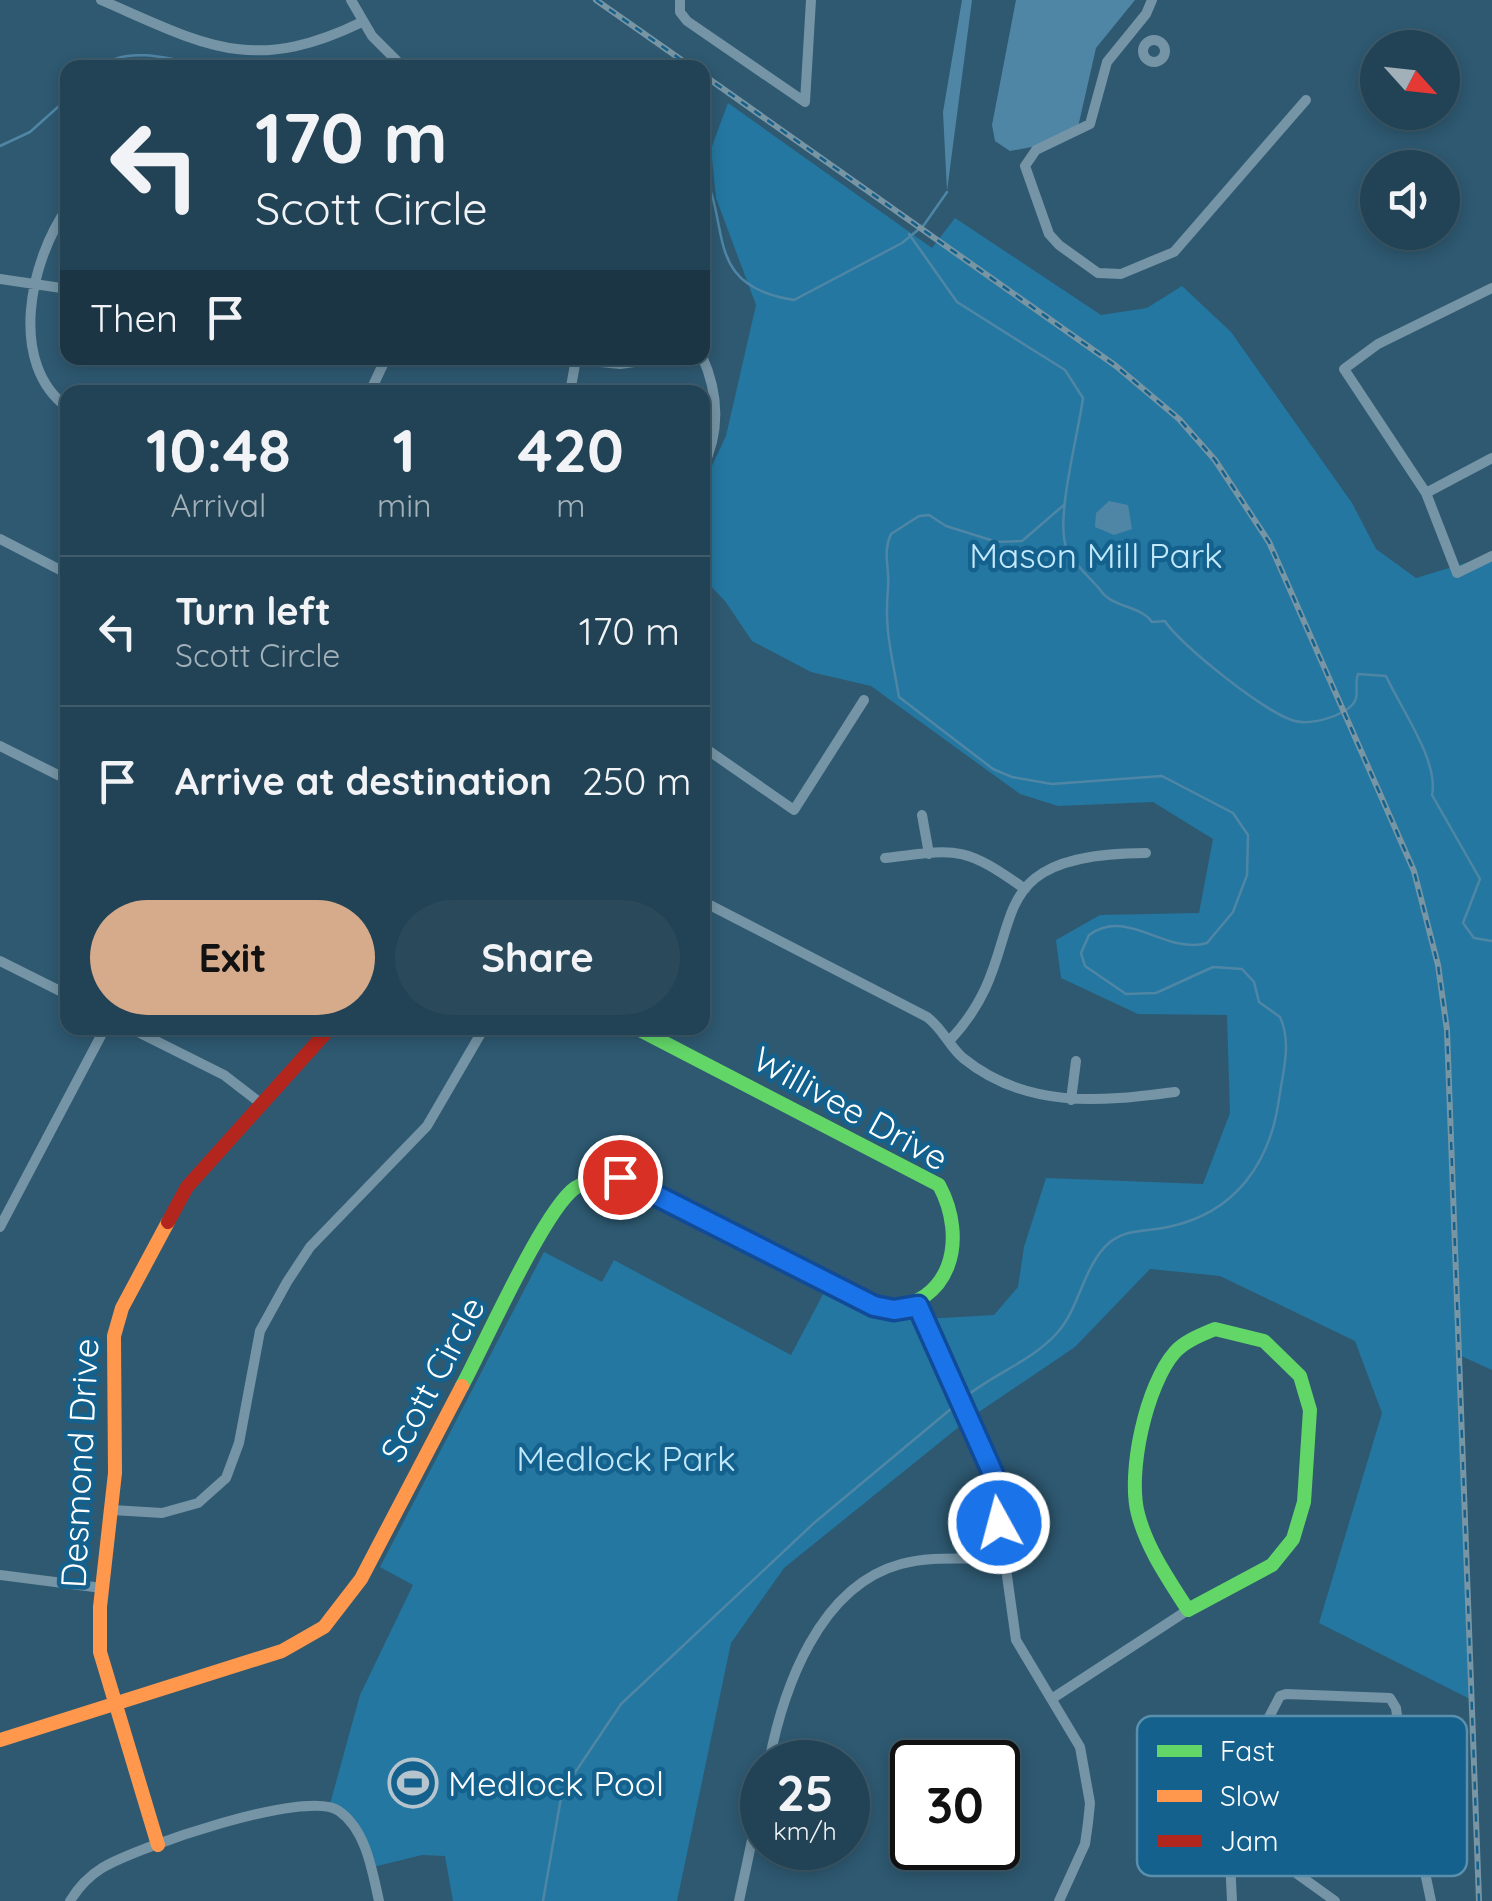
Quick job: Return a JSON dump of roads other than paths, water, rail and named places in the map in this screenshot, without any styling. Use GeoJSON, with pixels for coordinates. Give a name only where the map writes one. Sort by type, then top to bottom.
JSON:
{"type":"FeatureCollection","features":[{"type":"Feature","properties":{"kind":"street"},"geometry":{"type":"LineString","coordinates":[[101,0],[190,40],[236,51],[302,45],[362,22]]}},
{"type":"Feature","properties":{"kind":"street"},"geometry":{"type":"LineString","coordinates":[[351,0],[362,22],[397,60]]}},
{"type":"Feature","properties":{"kind":"street"},"geometry":{"type":"LineString","coordinates":[[680,0],[680,12],[687,21],[805,102],[812,0]]}},
{"type":"Feature","properties":{"kind":"street"},"geometry":{"type":"LineString","coordinates":[[1152,0],[1132,33],[1107,62],[1090,124],[1036,150],[1025,166],[1049,234],[1098,272],[1121,274],[1171,256],[1306,100]]}},
{"type":"Feature","properties":{"kind":"street"},"geometry":{"type":"LineString","coordinates":[[1132,33],[1147,43]]}},
{"type":"Feature","properties":{"kind":"street"},"geometry":{"type":"LineString","coordinates":[[60,220],[47,241],[31,329],[33,363],[42,382],[60,400]]}},
{"type":"Feature","properties":{"kind":"street"},"geometry":{"type":"LineString","coordinates":[[0,279],[60,288]]}},
{"type":"Feature","properties":{"kind":"street"},"geometry":{"type":"LineString","coordinates":[[1492,288],[1378,344],[1344,369],[1426,493],[1457,574],[1492,556]]}},
{"type":"Feature","properties":{"kind":"street"},"geometry":{"type":"LineString","coordinates":[[705,365],[714,389],[717,416],[710,451]]}},
{"type":"Feature","properties":{"kind":"street"},"geometry":{"type":"LineString","coordinates":[[1426,493],[1492,458]]}},
{"type":"Feature","properties":{"kind":"street"},"geometry":{"type":"LineString","coordinates":[[0,539],[60,570]]}},
{"type":"Feature","properties":{"kind":"street"},"geometry":{"type":"LineString","coordinates":[[710,752],[794,810],[864,700]]}},
{"type":"Feature","properties":{"kind":"street"},"geometry":{"type":"LineString","coordinates":[[0,746],[60,776]]}},
{"type":"Feature","properties":{"kind":"street"},"geometry":{"type":"LineString","coordinates":[[922,815],[929,854]]}},
{"type":"Feature","properties":{"kind":"street"},"geometry":{"type":"LineString","coordinates":[[884,858],[968,852],[1025,889]]}},
{"type":"Feature","properties":{"kind":"street"},"geometry":{"type":"LineString","coordinates":[[951,1039],[980,999],[1007,920],[1025,889],[1046,870],[1076,856],[1146,853]]}},
{"type":"Feature","properties":{"kind":"street"},"geometry":{"type":"LineString","coordinates":[[710,905],[916,1011],[951,1039],[962,1057],[996,1079],[1035,1094],[1071,1100],[1113,1100],[1174,1092]]}},
{"type":"Feature","properties":{"kind":"street"},"geometry":{"type":"LineString","coordinates":[[0,960],[60,992]]}},
{"type":"Feature","properties":{"kind":"street"},"geometry":{"type":"LineString","coordinates":[[0,1226],[101,1035]]}},
{"type":"Feature","properties":{"kind":"street"},"geometry":{"type":"LineString","coordinates":[[144,1035],[224,1075],[262,1104]]}},
{"type":"Feature","properties":{"kind":"street","name":"Desmond Drive"},"geometry":{"type":"LineString","coordinates":[[158,1844],[100,1652],[102,1588],[112,1510],[113,1350],[122,1308],[187,1187],[324,1035]]}},
{"type":"Feature","properties":{"kind":"street"},"geometry":{"type":"LineString","coordinates":[[112,1510],[162,1513],[198,1503],[226,1478],[239,1444],[260,1331],[286,1282],[310,1247],[427,1126],[480,1035]]}},
{"type":"Feature","properties":{"kind":"street","name":"Willivee Drive"},"geometry":{"type":"LineString","coordinates":[[650,1035],[939,1185],[950,1203],[952,1238],[939,1286],[918,1306]]}},
{"type":"Feature","properties":{"kind":"street"},"geometry":{"type":"LineString","coordinates":[[1071,1100],[1076,1061]]}},
{"type":"Feature","properties":{"kind":"street","name":"Scott Circle"},"geometry":{"type":"LineString","coordinates":[[0,1740],[282,1651],[312,1636],[334,1617],[361,1579],[554,1213],[582,1184],[604,1177],[628,1180],[874,1306],[894,1310],[918,1306]]}},
{"type":"Feature","properties":{"kind":"street"},"geometry":{"type":"LineString","coordinates":[[918,1306],[994,1476],[1016,1640],[1030,1670],[1053,1698],[1080,1747],[1090,1802],[1085,1844],[1059,1901]]}},
{"type":"Feature","properties":{"kind":"street"},"geometry":{"type":"LineString","coordinates":[[1053,1698],[1188,1610],[1250,1584],[1276,1562],[1295,1536],[1304,1507],[1310,1408],[1300,1377],[1279,1349],[1261,1336],[1238,1329],[1215,1329],[1174,1353],[1145,1422],[1134,1497],[1156,1556],[1188,1610]]}},
{"type":"Feature","properties":{"kind":"street"},"geometry":{"type":"LineString","coordinates":[[776,1740],[802,1657],[824,1621],[850,1593],[875,1574],[903,1563],[1002,1558]]}},
{"type":"Feature","properties":{"kind":"street"},"geometry":{"type":"LineString","coordinates":[[0,1576],[102,1588]]}},
{"type":"Feature","properties":{"kind":"street"},"geometry":{"type":"LineString","coordinates":[[1270,1716],[1280,1696],[1382,1696],[1390,1698],[1397,1716]]}},
{"type":"Feature","properties":{"kind":"street"},"geometry":{"type":"LineString","coordinates":[[70,1901],[102,1868],[158,1844],[280,1809],[321,1803],[338,1810],[356,1828],[379,1901]]}},
{"type":"Feature","properties":{"kind":"street"},"geometry":{"type":"LineString","coordinates":[[739,1901],[746,1870]]}},
{"type":"Feature","properties":{"kind":"street"},"geometry":{"type":"LineString","coordinates":[[1230,1876],[1232,1901]]}},
{"type":"Feature","properties":{"kind":"street"},"geometry":{"type":"LineString","coordinates":[[1300,1876],[1335,1901]]}},
{"type":"Feature","properties":{"kind":"street"},"geometry":{"type":"LineString","coordinates":[[1426,1876],[1431,1901]]}},
{"type":"Feature","properties":{"kind":"waterway"},"geometry":{"type":"LineString","coordinates":[[114,60],[138,55],[178,60]]}},
{"type":"Feature","properties":{"kind":"waterway"},"geometry":{"type":"LineString","coordinates":[[0,146],[30,132],[60,105]]}},
{"type":"Feature","properties":{"kind":"waterway"},"geometry":{"type":"LineString","coordinates":[[710,189],[732,267],[745,282],[765,293],[794,300],[902,243],[924,225],[947,192]]}},
{"type":"Feature","properties":{"kind":"waterway"},"geometry":{"type":"LineString","coordinates":[[909,234],[957,302],[1065,370],[1083,398],[1065,498],[1064,536],[1073,560],[1106,597],[1141,612],[1152,622],[1165,621],[1225,677],[1265,706],[1295,721],[1325,719],[1348,709],[1356,697],[1358,674],[1386,676],[1424,751],[1433,781],[1432,795],[1480,879],[1463,923],[1474,938],[1492,941]]}},
{"type":"Feature","properties":{"kind":"waterway"},"geometry":{"type":"LineString","coordinates":[[964,1398],[1036,1352],[1057,1333],[1094,1262],[1110,1242],[1131,1232],[1192,1220],[1212,1210],[1245,1182],[1258,1164],[1274,1123],[1286,1057],[1280,1017],[1259,1002],[1254,982],[1242,969],[1213,967],[1156,993],[1126,994],[1085,966],[1081,953],[1089,935],[1118,926],[1176,943],[1207,943],[1233,912],[1247,875],[1248,835],[1233,813],[1162,776],[1052,784],[1012,777],[993,769],[899,697],[887,617],[887,554],[891,534],[919,516],[929,515],[946,526],[997,542],[1022,541],[1065,504]]}},
{"type":"Feature","properties":{"kind":"waterway"},"geometry":{"type":"LineString","coordinates":[[543,1901],[562,1792],[621,1704],[814,1523],[958,1403]]}},
{"type":"Feature","properties":{"kind":"railway"},"geometry":{"type":"LineString","coordinates":[[596,0],[682,60]]}},
{"type":"Feature","properties":{"kind":"railway"},"geometry":{"type":"LineString","coordinates":[[710,80],[1116,366],[1179,419],[1215,460],[1269,542],[1414,871],[1438,965],[1447,1030],[1479,1901]]}},
{"type":"Feature","properties":{"kind":"place","name":"Medlock Pool"},"geometry":{"type":"Point","coordinates":[413,1783]}},
{"type":"Feature","properties":{"kind":"park label","name":"Mason Mill Park"},"geometry":{"type":"Point","coordinates":[1096,555]}},
{"type":"Feature","properties":{"kind":"park label","name":"Medlock Park"},"geometry":{"type":"Point","coordinates":[626,1458]}}]}
